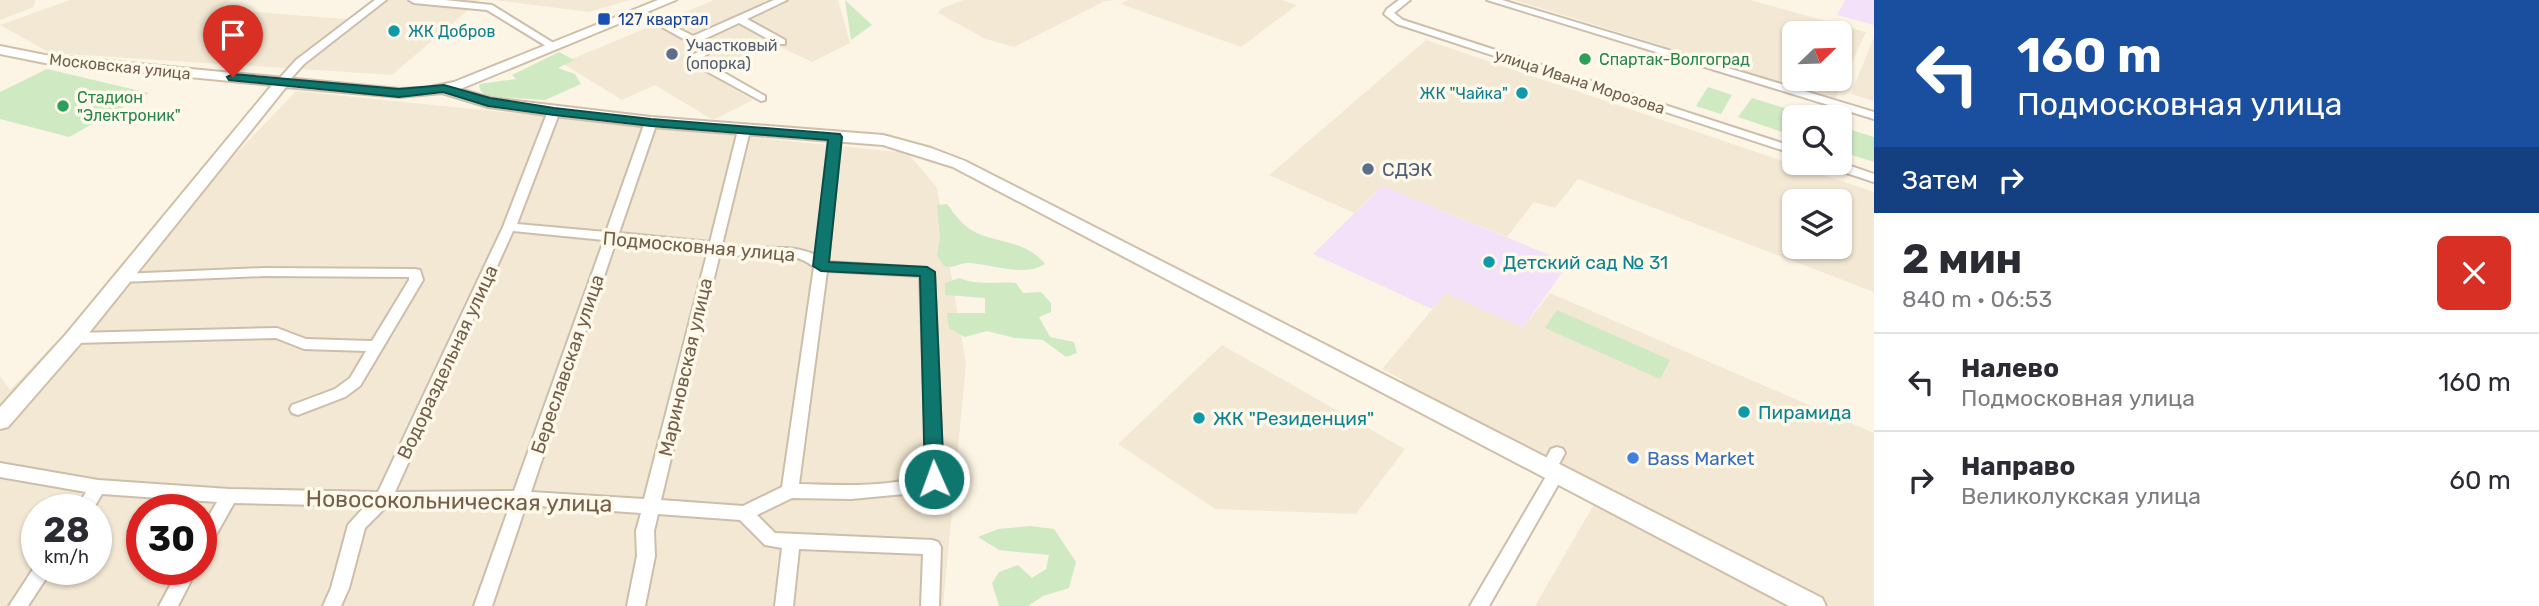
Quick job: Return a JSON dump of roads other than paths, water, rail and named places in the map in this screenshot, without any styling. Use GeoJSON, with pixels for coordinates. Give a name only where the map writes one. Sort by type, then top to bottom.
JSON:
{"type":"FeatureCollection","features":[{"type":"Feature","properties":{"kind":"main road"},"geometry":{"type":"LineString","coordinates":[[444,89],[669,0]]}},
{"type":"Feature","properties":{"kind":"main road","name":"Московская улица"},"geometry":{"type":"LineString","coordinates":[[0,50],[45,59],[399,93],[444,89],[488,102],[554,111],[835,137]]}},
{"type":"Feature","properties":{"kind":"main road"},"geometry":{"type":"LineString","coordinates":[[0,421],[74,338],[282,82]]}},
{"type":"Feature","properties":{"kind":"main road"},"geometry":{"type":"LineString","coordinates":[[835,137],[883,140],[925,151],[959,164],[1557,463],[1813,606]]}},
{"type":"Feature","properties":{"kind":"street"},"geometry":{"type":"LineString","coordinates":[[282,82],[300,62],[381,0]]}},
{"type":"Feature","properties":{"kind":"street"},"geometry":{"type":"LineString","coordinates":[[414,0],[489,7],[555,47]]}},
{"type":"Feature","properties":{"kind":"street"},"geometry":{"type":"LineString","coordinates":[[693,40],[782,0]]}},
{"type":"Feature","properties":{"kind":"street","name":"улица Ивана Морозова"},"geometry":{"type":"LineString","coordinates":[[1405,0],[1390,11],[1389,15],[1400,22],[1782,147]]}},
{"type":"Feature","properties":{"kind":"street"},"geometry":{"type":"LineString","coordinates":[[1492,0],[1874,116]]}},
{"type":"Feature","properties":{"kind":"street"},"geometry":{"type":"LineString","coordinates":[[640,12],[693,40],[707,51],[692,59],[761,98]]}},
{"type":"Feature","properties":{"kind":"street"},"geometry":{"type":"LineString","coordinates":[[739,19],[781,42]]}},
{"type":"Feature","properties":{"kind":"street","name":"Водораздельная улица"},"geometry":{"type":"LineString","coordinates":[[332,606],[340,588],[357,525],[383,499],[509,227],[554,111]]}},
{"type":"Feature","properties":{"kind":"street","name":"Береславская улица"},"geometry":{"type":"LineString","coordinates":[[483,606],[651,122]]}},
{"type":"Feature","properties":{"kind":"street","name":"Мариновская улица"},"geometry":{"type":"LineString","coordinates":[[636,606],[646,556],[645,531],[713,246],[744,130]]}},
{"type":"Feature","properties":{"kind":"street"},"geometry":{"type":"LineString","coordinates":[[835,137],[821,266],[790,491],[744,513],[771,540],[932,547],[930,606]]}},
{"type":"Feature","properties":{"kind":"street"},"geometry":{"type":"LineString","coordinates":[[1852,171],[1874,178]]}},
{"type":"Feature","properties":{"kind":"street","name":"Подмосковная улица"},"geometry":{"type":"LineString","coordinates":[[509,227],[713,246],[725,252],[770,250],[813,257],[821,266],[927,272],[934,479],[915,486],[851,492],[790,491]]}},
{"type":"Feature","properties":{"kind":"street"},"geometry":{"type":"LineString","coordinates":[[121,278],[264,272],[415,273],[416,280],[374,346],[355,382],[340,393],[298,409]]}},
{"type":"Feature","properties":{"kind":"street"},"geometry":{"type":"LineString","coordinates":[[74,338],[277,333],[304,344],[374,346]]}},
{"type":"Feature","properties":{"kind":"street"},"geometry":{"type":"LineString","coordinates":[[1479,606],[1557,463]]}},
{"type":"Feature","properties":{"kind":"street","name":"Новосокольническая улица"},"geometry":{"type":"LineString","coordinates":[[0,471],[99,487],[229,496],[521,498],[744,513]]}},
{"type":"Feature","properties":{"kind":"street"},"geometry":{"type":"LineString","coordinates":[[94,494],[99,487]]}},
{"type":"Feature","properties":{"kind":"street"},"geometry":{"type":"LineString","coordinates":[[217,517],[229,496]]}},
{"type":"Feature","properties":{"kind":"street"},"geometry":{"type":"LineString","coordinates":[[784,606],[791,542]]}},
{"type":"Feature","properties":{"kind":"street"},"geometry":{"type":"LineString","coordinates":[[18,606],[32,585]]}},
{"type":"Feature","properties":{"kind":"street"},"geometry":{"type":"LineString","coordinates":[[168,606],[179,585]]}},
{"type":"Feature","properties":{"kind":"place","name":"127 квартал"},"geometry":{"type":"Point","coordinates":[604,19]}},
{"type":"Feature","properties":{"kind":"place","name":"ЖК Добров"},"geometry":{"type":"Point","coordinates":[394,31]}},
{"type":"Feature","properties":{"kind":"place","name":"Участковый (опорка)"},"geometry":{"type":"Point","coordinates":[672,54]}},
{"type":"Feature","properties":{"kind":"place","name":"Спартак-Волгоград"},"geometry":{"type":"Point","coordinates":[1585,59]}},
{"type":"Feature","properties":{"kind":"place","name":"ЖК \"Чайка\""},"geometry":{"type":"Point","coordinates":[1522,93]}},
{"type":"Feature","properties":{"kind":"place","name":"Стадион \"Электроник\""},"geometry":{"type":"Point","coordinates":[63,106]}},
{"type":"Feature","properties":{"kind":"place","name":"СДЭК"},"geometry":{"type":"Point","coordinates":[1368,169]}},
{"type":"Feature","properties":{"kind":"place","name":"Детский сад № 31"},"geometry":{"type":"Point","coordinates":[1489,262]}},
{"type":"Feature","properties":{"kind":"place","name":"Пирамида"},"geometry":{"type":"Point","coordinates":[1744,412]}},
{"type":"Feature","properties":{"kind":"place","name":"ЖК \"Резиденция\""},"geometry":{"type":"Point","coordinates":[1199,418]}},
{"type":"Feature","properties":{"kind":"place","name":"Bass Market"},"geometry":{"type":"Point","coordinates":[1633,458]}}]}
